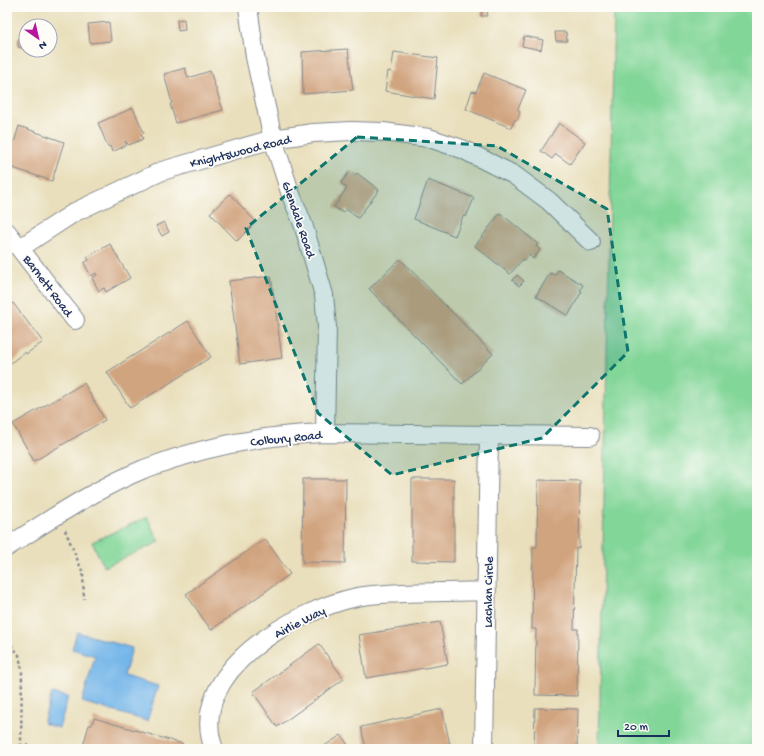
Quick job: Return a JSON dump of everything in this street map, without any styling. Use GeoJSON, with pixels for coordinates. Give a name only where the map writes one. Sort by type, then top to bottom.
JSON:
{"type":"FeatureCollection","features":[{"type":"Feature","properties":{"kind":"street","name":"Glendale Road"},"geometry":{"type":"LineString","coordinates":[[248,7],[255,57],[273,139],[291,195],[303,224],[324,295],[327,327],[325,433]]}},
{"type":"Feature","properties":{"kind":"street","name":"Knightswood Road"},"geometry":{"type":"LineString","coordinates":[[20,248],[75,212],[162,171],[273,139],[313,133],[351,131],[383,132],[429,138],[462,149],[510,172],[548,201],[591,242]]}},
{"type":"Feature","properties":{"kind":"street","name":"Barnett Road"},"geometry":{"type":"LineString","coordinates":[[7,232],[75,320]]}},
{"type":"Feature","properties":{"kind":"street","name":"Colbury Road"},"geometry":{"type":"LineString","coordinates":[[7,547],[57,515],[98,492],[144,470],[189,454],[233,443],[325,433],[590,436]]}},
{"type":"Feature","properties":{"kind":"street","name":"Lachlan Circle"},"geometry":{"type":"LineString","coordinates":[[484,749],[489,435]]}},
{"type":"Feature","properties":{"kind":"street","name":"Airlie Way"},"geometry":{"type":"LineString","coordinates":[[214,749],[209,725],[212,707],[220,684],[250,650],[281,627],[312,611],[357,597],[379,594],[487,591]]}},
{"type":"Feature","properties":{"kind":"path"},"geometry":{"type":"LineString","coordinates":[[57,515],[69,538],[83,573],[84,599]]}},
{"type":"Feature","properties":{"kind":"path"},"geometry":{"type":"LineString","coordinates":[[7,640],[19,655],[22,670],[21,744],[58,749]]}},
{"type":"Feature","properties":{"kind":"highlighted area"},"geometry":{"type":"Polygon","coordinates":[[[357,137],[497,146],[607,209],[628,352],[542,438],[392,475],[318,413],[246,228],[357,137]]]}},
{"type":"Feature","properties":{"kind":"green space"},"geometry":{"type":"Polygon","coordinates":[[[614,7],[757,7],[757,749],[599,749],[614,7]]]}},
{"type":"Feature","properties":{"kind":"green space"},"geometry":{"type":"Polygon","coordinates":[[[147,517],[159,542],[104,567],[92,542],[147,517]]]}},
{"type":"Feature","properties":{"kind":"water"},"geometry":{"type":"Polygon","coordinates":[[[77,632],[132,648],[124,676],[158,686],[147,721],[82,702],[95,656],[72,649],[77,632]]]}},
{"type":"Feature","properties":{"kind":"water"},"geometry":{"type":"Polygon","coordinates":[[[52,693],[68,697],[59,728],[43,723],[52,693]]]}},
{"type":"Feature","properties":{"kind":"building"},"geometry":{"type":"Polygon","coordinates":[[[482,7],[488,7],[487,16],[481,16],[482,7]]]}},
{"type":"Feature","properties":{"kind":"building"},"geometry":{"type":"Polygon","coordinates":[[[184,19],[185,30],[178,31],[177,20],[184,19]]]}},
{"type":"Feature","properties":{"kind":"building"},"geometry":{"type":"Polygon","coordinates":[[[109,22],[111,41],[90,43],[88,24],[109,22]]]}},
{"type":"Feature","properties":{"kind":"building"},"geometry":{"type":"Polygon","coordinates":[[[555,32],[566,32],[567,41],[556,41],[555,32]]]}},
{"type":"Feature","properties":{"kind":"building"},"geometry":{"type":"Polygon","coordinates":[[[524,36],[543,40],[541,50],[522,46],[524,36]]]}},
{"type":"Feature","properties":{"kind":"building"},"geometry":{"type":"Polygon","coordinates":[[[348,49],[353,90],[303,94],[302,52],[348,49]]]}},
{"type":"Feature","properties":{"kind":"building"},"geometry":{"type":"Polygon","coordinates":[[[394,52],[438,58],[434,99],[385,91],[388,71],[391,72],[394,52]]]}},
{"type":"Feature","properties":{"kind":"building"},"geometry":{"type":"Polygon","coordinates":[[[185,68],[188,78],[210,71],[223,110],[176,123],[170,104],[172,103],[164,74],[185,68]]]}},
{"type":"Feature","properties":{"kind":"building"},"geometry":{"type":"Polygon","coordinates":[[[484,73],[526,90],[518,109],[520,112],[517,120],[515,119],[511,128],[466,109],[472,91],[476,92],[484,73]]]}},
{"type":"Feature","properties":{"kind":"building"},"geometry":{"type":"Polygon","coordinates":[[[133,108],[144,133],[141,134],[143,139],[129,145],[125,141],[127,145],[112,152],[110,146],[108,147],[98,123],[133,108]]]}},
{"type":"Feature","properties":{"kind":"building"},"geometry":{"type":"Polygon","coordinates":[[[559,123],[585,142],[570,164],[556,154],[552,159],[541,151],[559,123]]]}},
{"type":"Feature","properties":{"kind":"building"},"geometry":{"type":"Polygon","coordinates":[[[19,126],[64,142],[52,181],[7,166],[19,126]]]}},
{"type":"Feature","properties":{"kind":"building"},"geometry":{"type":"Polygon","coordinates":[[[350,171],[355,175],[357,173],[379,190],[358,218],[346,209],[343,213],[334,207],[347,188],[341,183],[350,171]]]}},
{"type":"Feature","properties":{"kind":"building"},"geometry":{"type":"Polygon","coordinates":[[[428,180],[474,198],[466,217],[463,216],[455,236],[414,219],[428,180]]]}},
{"type":"Feature","properties":{"kind":"building"},"geometry":{"type":"Polygon","coordinates":[[[230,194],[256,222],[237,241],[210,213],[230,194]]]}},
{"type":"Feature","properties":{"kind":"building"},"geometry":{"type":"Polygon","coordinates":[[[500,213],[538,244],[536,246],[540,250],[533,259],[529,255],[525,260],[523,259],[510,274],[475,246],[500,213]]]}},
{"type":"Feature","properties":{"kind":"building"},"geometry":{"type":"Polygon","coordinates":[[[164,222],[169,232],[162,236],[156,226],[164,222]]]}},
{"type":"Feature","properties":{"kind":"building"},"geometry":{"type":"Polygon","coordinates":[[[110,244],[130,278],[106,292],[104,288],[99,291],[92,278],[97,275],[96,273],[91,276],[84,263],[89,260],[87,257],[110,244]]]}},
{"type":"Feature","properties":{"kind":"building"},"geometry":{"type":"Polygon","coordinates":[[[400,259],[493,354],[462,384],[369,289],[400,259]]]}},
{"type":"Feature","properties":{"kind":"building"},"geometry":{"type":"Polygon","coordinates":[[[558,270],[583,285],[580,290],[582,291],[568,316],[536,296],[550,273],[555,275],[558,270]]]}},
{"type":"Feature","properties":{"kind":"building"},"geometry":{"type":"Polygon","coordinates":[[[517,275],[524,281],[519,286],[512,280],[517,275]]]}},
{"type":"Feature","properties":{"kind":"building"},"geometry":{"type":"Polygon","coordinates":[[[271,276],[282,358],[240,364],[229,281],[271,276]]]}},
{"type":"Feature","properties":{"kind":"building"},"geometry":{"type":"Polygon","coordinates":[[[13,303],[43,342],[26,354],[25,352],[8,365],[7,307],[13,303]]]}},
{"type":"Feature","properties":{"kind":"building"},"geometry":{"type":"Polygon","coordinates":[[[188,321],[211,357],[130,408],[107,372],[188,321]]]}},
{"type":"Feature","properties":{"kind":"building"},"geometry":{"type":"Polygon","coordinates":[[[84,383],[105,420],[34,461],[13,424],[84,383]]]}},
{"type":"Feature","properties":{"kind":"building"},"geometry":{"type":"Polygon","coordinates":[[[303,479],[346,479],[345,563],[302,562],[303,479]]]}},
{"type":"Feature","properties":{"kind":"building"},"geometry":{"type":"Polygon","coordinates":[[[412,479],[454,479],[454,562],[412,561],[412,479]]]}},
{"type":"Feature","properties":{"kind":"building"},"geometry":{"type":"Polygon","coordinates":[[[538,480],[580,481],[579,548],[576,548],[574,629],[578,629],[577,696],[535,695],[536,629],[532,629],[533,547],[537,547],[538,480]]]}},
{"type":"Feature","properties":{"kind":"building"},"geometry":{"type":"Polygon","coordinates":[[[265,539],[290,574],[211,630],[186,594],[265,539]]]}},
{"type":"Feature","properties":{"kind":"building"},"geometry":{"type":"Polygon","coordinates":[[[440,622],[448,664],[366,678],[359,635],[440,622]]]}},
{"type":"Feature","properties":{"kind":"building"},"geometry":{"type":"Polygon","coordinates":[[[319,644],[344,679],[277,727],[253,692],[319,644]]]}},
{"type":"Feature","properties":{"kind":"building"},"geometry":{"type":"Polygon","coordinates":[[[535,708],[578,709],[577,749],[534,749],[535,708]]]}},
{"type":"Feature","properties":{"kind":"building"},"geometry":{"type":"Polygon","coordinates":[[[442,709],[451,749],[366,749],[361,727],[442,709]]]}},
{"type":"Feature","properties":{"kind":"building"},"geometry":{"type":"Polygon","coordinates":[[[94,718],[183,744],[182,749],[82,749],[89,725],[92,725],[94,718]]]}},
{"type":"Feature","properties":{"kind":"building"},"geometry":{"type":"Polygon","coordinates":[[[341,735],[351,749],[320,749],[341,735]]]}}]}
